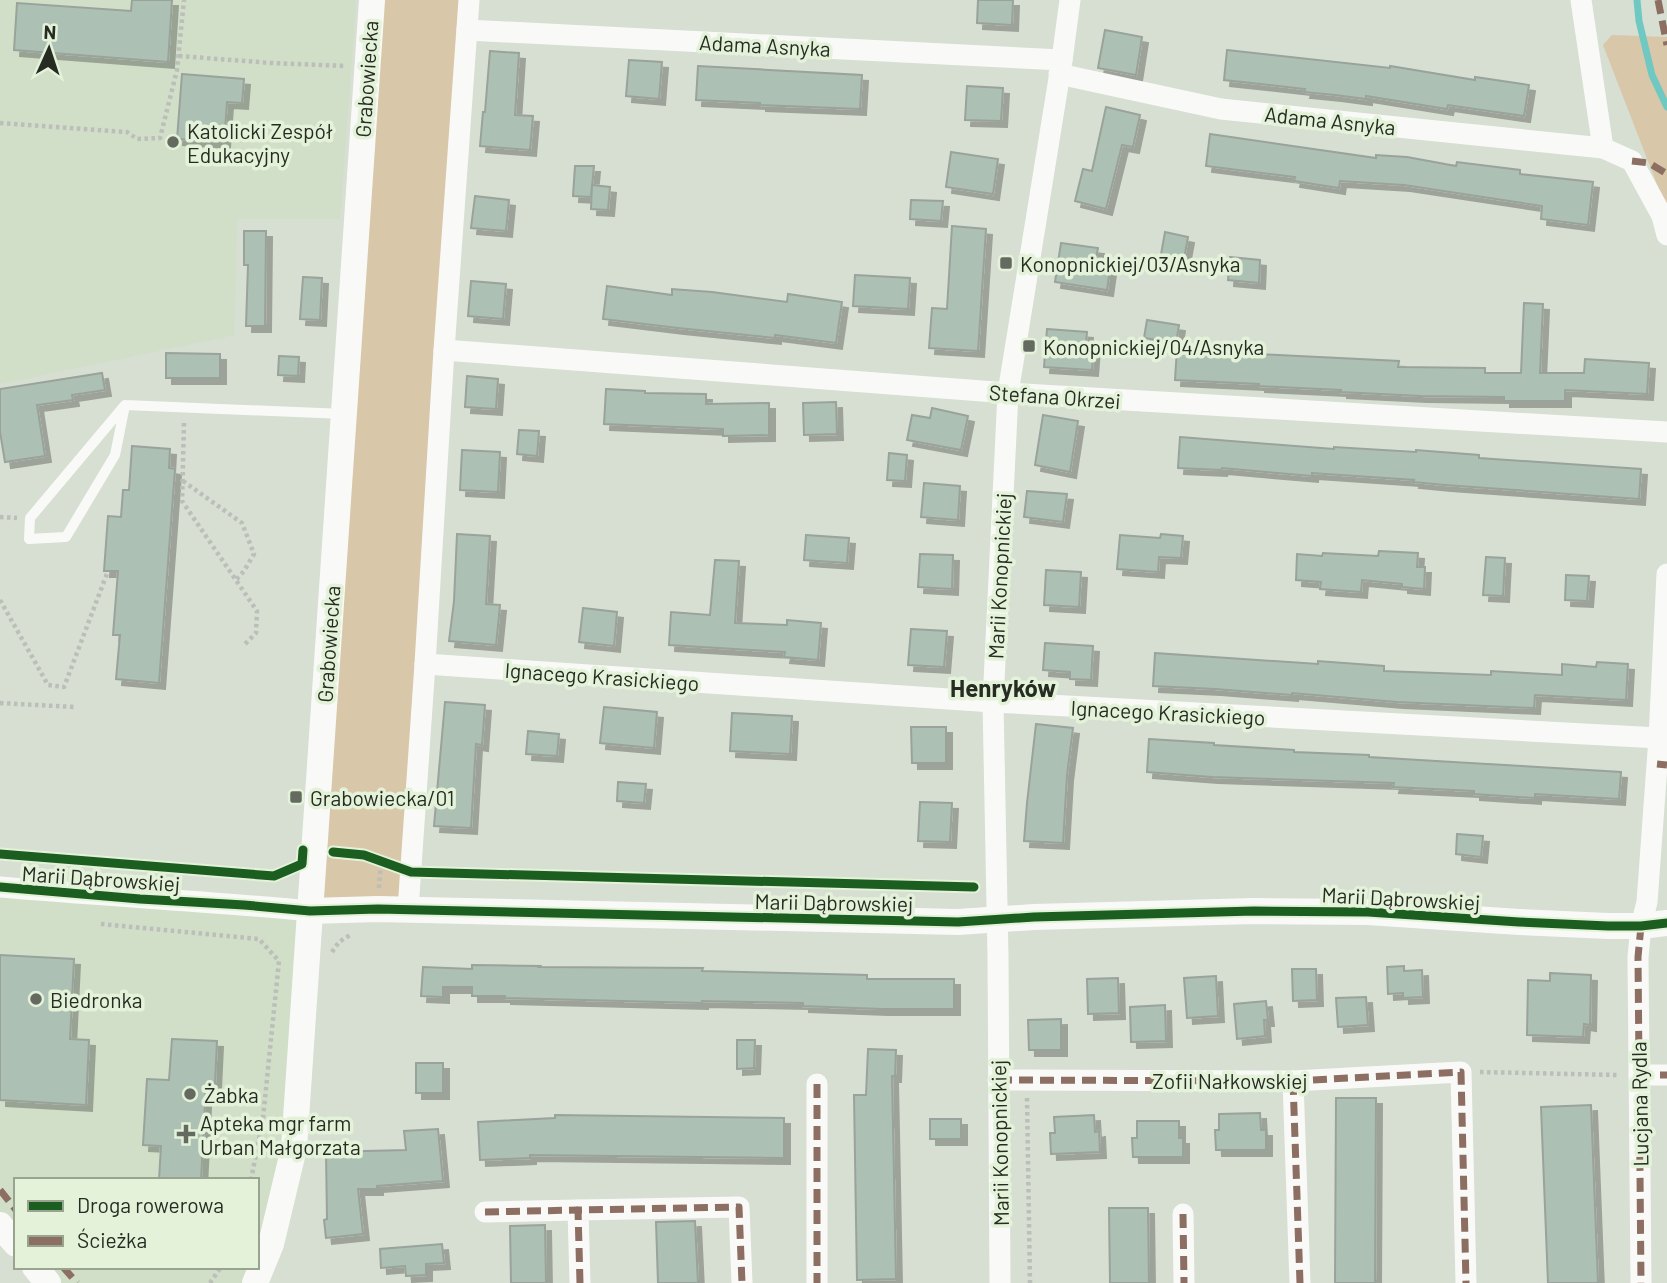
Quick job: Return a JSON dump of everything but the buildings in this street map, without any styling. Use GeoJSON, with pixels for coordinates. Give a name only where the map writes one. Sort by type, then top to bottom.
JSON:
{"type":"FeatureCollection","features":[{"type":"Feature","properties":{"kind":"street","name":"Grabowiecka"},"geometry":{"type":"LineString","coordinates":[[255,1283],[271,1244],[294,1148],[372,0]]}},
{"type":"Feature","properties":{"kind":"street"},"geometry":{"type":"LineString","coordinates":[[408,910],[469,0]]}},
{"type":"Feature","properties":{"kind":"street","name":"Marii Konopnickiej"},"geometry":{"type":"LineString","coordinates":[[1000,1283],[993,702],[1008,393],[1070,0]]}},
{"type":"Feature","properties":{"kind":"street"},"geometry":{"type":"LineString","coordinates":[[1581,0],[1603,148],[1632,161],[1662,216],[1667,234]]}},
{"type":"Feature","properties":{"kind":"street","name":"Adama Asnyka"},"geometry":{"type":"LineString","coordinates":[[467,30],[1061,67],[1221,110],[1603,148]]}},
{"type":"Feature","properties":{"kind":"street","name":"Stefana Okrzei"},"geometry":{"type":"LineString","coordinates":[[444,350],[1008,393],[1667,432]]}},
{"type":"Feature","properties":{"kind":"street","name":"Lucjana Rydla"},"geometry":{"type":"LineString","coordinates":[[1641,1283],[1638,957],[1647,902],[1667,574]]}},
{"type":"Feature","properties":{"kind":"street","name":"Ignacego Krasickiego"},"geometry":{"type":"LineString","coordinates":[[425,664],[993,702],[1659,738]]}},
{"type":"Feature","properties":{"kind":"street","name":"Marii Dąbrowskiej"},"geometry":{"type":"LineString","coordinates":[[0,887],[310,911],[378,909],[944,922],[1254,911],[1368,912],[1531,923],[1641,926],[1667,923]]}},
{"type":"Feature","properties":{"kind":"street"},"geometry":{"type":"LineString","coordinates":[[1461,1072],[1466,1283]]}},
{"type":"Feature","properties":{"kind":"street","name":"Zofii Nałkowskiej"},"geometry":{"type":"LineString","coordinates":[[998,1080],[1293,1081],[1461,1072]]}},
{"type":"Feature","properties":{"kind":"street"},"geometry":{"type":"LineString","coordinates":[[1639,1075],[1667,1075]]}},
{"type":"Feature","properties":{"kind":"street"},"geometry":{"type":"LineString","coordinates":[[1293,1081],[1300,1283]]}},
{"type":"Feature","properties":{"kind":"street"},"geometry":{"type":"LineString","coordinates":[[817,1084],[817,1283]]}},
{"type":"Feature","properties":{"kind":"street"},"geometry":{"type":"LineString","coordinates":[[485,1212],[739,1207],[742,1283]]}},
{"type":"Feature","properties":{"kind":"street"},"geometry":{"type":"LineString","coordinates":[[578,1210],[580,1283]]}},
{"type":"Feature","properties":{"kind":"street"},"geometry":{"type":"LineString","coordinates":[[1183,1214],[1184,1283]]}},
{"type":"Feature","properties":{"kind":"street"},"geometry":{"type":"LineString","coordinates":[[0,1226],[14,1242]]}},
{"type":"Feature","properties":{"kind":"street"},"geometry":{"type":"LineString","coordinates":[[37,1269],[48,1283]]}},
{"type":"Feature","properties":{"kind":"lane"},"geometry":{"type":"LineString","coordinates":[[125,405],[344,414]]}},
{"type":"Feature","properties":{"kind":"lane"},"geometry":{"type":"LineString","coordinates":[[125,405],[115,455],[66,537],[29,539],[30,518],[125,405]]}},
{"type":"Feature","properties":{"kind":"path"},"geometry":{"type":"LineString","coordinates":[[0,123],[127,132],[137,139],[160,138],[177,70],[184,0]]}},
{"type":"Feature","properties":{"kind":"path"},"geometry":{"type":"LineString","coordinates":[[179,56],[352,66]]}},
{"type":"Feature","properties":{"kind":"path"},"geometry":{"type":"LineString","coordinates":[[185,407],[182,501],[257,611],[256,633],[245,643]]}},
{"type":"Feature","properties":{"kind":"path"},"geometry":{"type":"LineString","coordinates":[[183,481],[242,523],[254,554],[236,580]]}},
{"type":"Feature","properties":{"kind":"path"},"geometry":{"type":"LineString","coordinates":[[0,600],[48,685],[64,687],[108,571]]}},
{"type":"Feature","properties":{"kind":"path"},"geometry":{"type":"LineString","coordinates":[[0,702],[74,707]]}},
{"type":"Feature","properties":{"kind":"path"},"geometry":{"type":"LineString","coordinates":[[379,899],[377,860],[411,872]]}},
{"type":"Feature","properties":{"kind":"path"},"geometry":{"type":"LineString","coordinates":[[101,924],[259,939],[279,961],[263,1118],[251,1178]]}},
{"type":"Feature","properties":{"kind":"path"},"geometry":{"type":"LineString","coordinates":[[329,959],[339,942],[349,935],[363,934]]}},
{"type":"Feature","properties":{"kind":"path"},"geometry":{"type":"LineString","coordinates":[[1461,1072],[1639,1075]]}},
{"type":"Feature","properties":{"kind":"shaded area","name":"Katolicki Zespół Edukacyjny"},"geometry":{"type":"Polygon","coordinates":[[[0,0],[356,0],[340,219],[237,219],[234,335],[0,384],[0,0]]]}},
{"type":"Feature","properties":{"kind":"shaded area"},"geometry":{"type":"Polygon","coordinates":[[[372,0],[469,0],[408,910],[310,911],[372,0]]]}},
{"type":"Feature","properties":{"kind":"shaded area"},"geometry":{"type":"Polygon","coordinates":[[[1612,35],[1667,37],[1667,210],[1603,45],[1612,35]]]}},
{"type":"Feature","properties":{"kind":"shaded area"},"geometry":{"type":"Polygon","coordinates":[[[0,887],[310,911],[294,1148],[255,1283],[48,1283],[37,1269],[259,1269],[259,1178],[14,1178],[14,1242],[0,1225],[0,887]]]}},
{"type":"Feature","properties":{"kind":"waterway"},"geometry":{"type":"LineString","coordinates":[[1637,0],[1639,21],[1652,75],[1667,107]]}},
{"type":"Feature","properties":{"kind":"marked path"},"geometry":{"type":"LineString","coordinates":[[1658,0],[1667,45]]}},
{"type":"Feature","properties":{"kind":"marked path"},"geometry":{"type":"LineString","coordinates":[[1632,161],[1649,163],[1667,174]]}},
{"type":"Feature","properties":{"kind":"marked path"},"geometry":{"type":"LineString","coordinates":[[1657,764],[1667,765]]}},
{"type":"Feature","properties":{"kind":"marked path"},"geometry":{"type":"LineString","coordinates":[[1641,926],[1638,957],[1641,1283]]}},
{"type":"Feature","properties":{"kind":"marked path"},"geometry":{"type":"LineString","coordinates":[[998,1080],[1293,1081],[1461,1072],[1466,1283]]}},
{"type":"Feature","properties":{"kind":"marked path"},"geometry":{"type":"LineString","coordinates":[[1639,1075],[1667,1075]]}},
{"type":"Feature","properties":{"kind":"marked path"},"geometry":{"type":"LineString","coordinates":[[1293,1081],[1300,1283]]}},
{"type":"Feature","properties":{"kind":"marked path"},"geometry":{"type":"LineString","coordinates":[[817,1084],[817,1283]]}},
{"type":"Feature","properties":{"kind":"marked path"},"geometry":{"type":"LineString","coordinates":[[0,1190],[14,1208]]}},
{"type":"Feature","properties":{"kind":"marked path"},"geometry":{"type":"LineString","coordinates":[[580,1283],[578,1210],[739,1207],[742,1283]]}},
{"type":"Feature","properties":{"kind":"marked path"},"geometry":{"type":"LineString","coordinates":[[485,1212],[578,1210]]}},
{"type":"Feature","properties":{"kind":"marked path"},"geometry":{"type":"LineString","coordinates":[[1183,1214],[1184,1283]]}},
{"type":"Feature","properties":{"kind":"marked path"},"geometry":{"type":"LineString","coordinates":[[65,1269],[77,1283]]}},
{"type":"Feature","properties":{"kind":"cycle path"},"geometry":{"type":"LineString","coordinates":[[0,854],[274,876],[302,864],[303,850]]}},
{"type":"Feature","properties":{"kind":"cycle path"},"geometry":{"type":"LineString","coordinates":[[333,852],[364,855],[411,872],[974,887]]}},
{"type":"Feature","properties":{"kind":"cycle path"},"geometry":{"type":"LineString","coordinates":[[0,887],[310,911],[378,909],[958,922],[1034,917],[1254,911],[1368,912],[1608,926],[1667,923]]}},
{"type":"Feature","properties":{"kind":"place","name":"Katolicki Zespół Edukacyjny"},"geometry":{"type":"Point","coordinates":[173,142]}},
{"type":"Feature","properties":{"kind":"place","name":"Konopnickiej/03/Asnyka"},"geometry":{"type":"Point","coordinates":[1006,263]}},
{"type":"Feature","properties":{"kind":"place","name":"Konopnickiej/04/Asnyka"},"geometry":{"type":"Point","coordinates":[1029,346]}},
{"type":"Feature","properties":{"kind":"place","name":"Grabowiecka/01"},"geometry":{"type":"Point","coordinates":[296,797]}},
{"type":"Feature","properties":{"kind":"place","name":"Biedronka"},"geometry":{"type":"Point","coordinates":[36,999]}},
{"type":"Feature","properties":{"kind":"place","name":"Żabka"},"geometry":{"type":"Point","coordinates":[190,1094]}},
{"type":"Feature","properties":{"kind":"place","name":"Apteka mgr farm Urban Małgorzata"},"geometry":{"type":"Point","coordinates":[186,1134]}},
{"type":"Feature","properties":{"kind":"district","name":"Henryków"},"geometry":{"type":"Point","coordinates":[1003,687]}}]}
